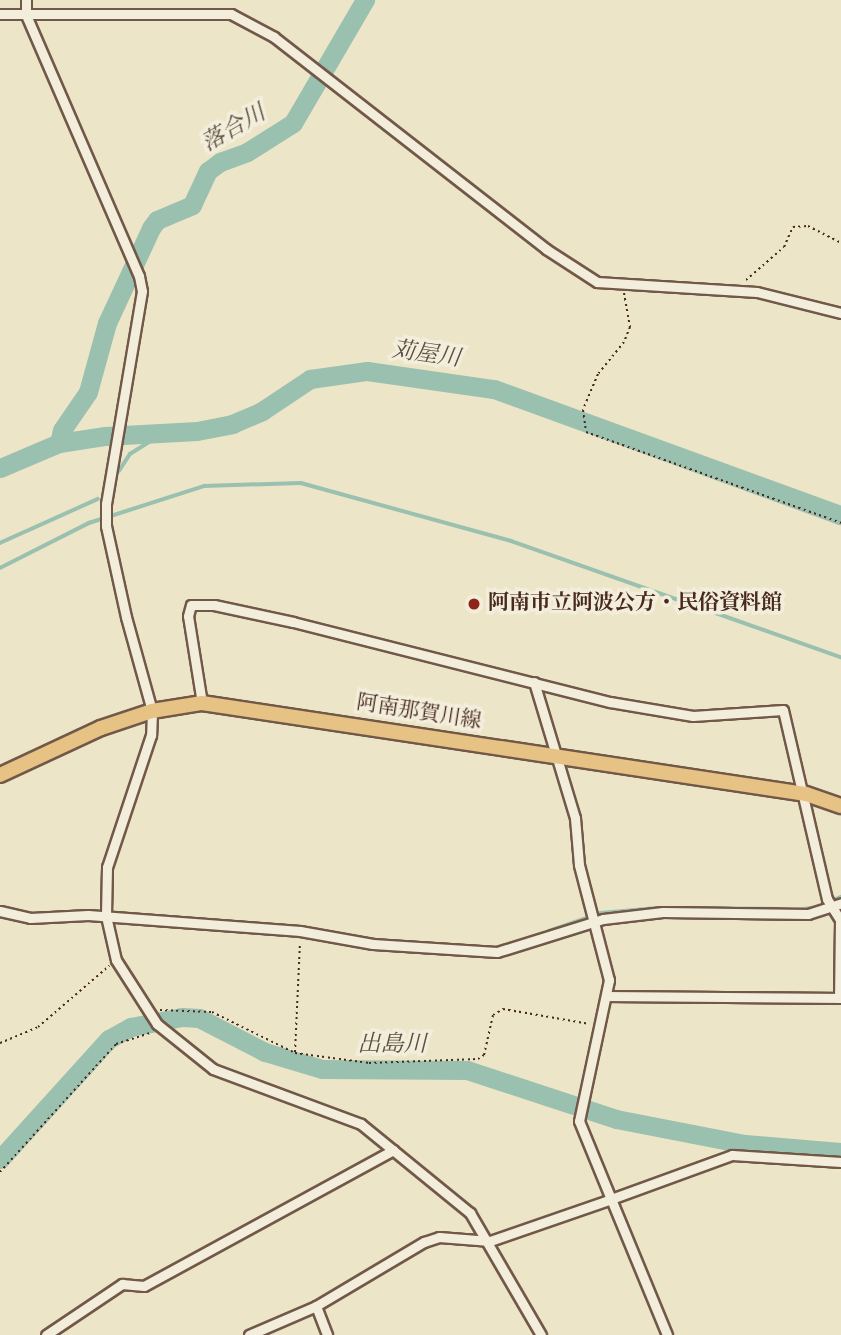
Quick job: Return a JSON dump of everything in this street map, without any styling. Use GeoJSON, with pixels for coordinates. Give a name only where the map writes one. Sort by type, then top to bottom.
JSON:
{"type":"FeatureCollection","features":[{"type":"Feature","properties":{"kind":"main road","name":"阿南那賀川線"},"geometry":{"type":"LineString","coordinates":[[0,775],[101,727],[152,711],[202,703],[806,794],[841,806]]}},
{"type":"Feature","properties":{"kind":"street"},"geometry":{"type":"LineString","coordinates":[[26,0],[26,15],[139,276],[142,291],[108,482],[106,526],[152,711],[150,735],[107,867],[106,913],[116,960],[157,1021],[213,1069],[361,1124],[470,1213],[490,1241],[541,1335]]}},
{"type":"Feature","properties":{"kind":"street"},"geometry":{"type":"LineString","coordinates":[[0,14],[209,12],[252,23],[578,273],[597,282],[622,285],[741,290],[841,313]]}},
{"type":"Feature","properties":{"kind":"street"},"geometry":{"type":"LineString","coordinates":[[202,703],[188,616],[191,605],[215,605],[293,622],[534,682],[693,716],[783,710],[806,794],[830,904],[840,920],[840,998],[609,996]]}},
{"type":"Feature","properties":{"kind":"street"},"geometry":{"type":"LineString","coordinates":[[534,682],[575,818],[579,864],[606,961],[609,996],[582,1109],[582,1129],[667,1335]]}},
{"type":"Feature","properties":{"kind":"street"},"geometry":{"type":"LineString","coordinates":[[0,911],[30,918],[106,913],[300,930],[373,944],[497,953],[593,917],[663,912],[808,914],[830,904],[841,903]]}},
{"type":"Feature","properties":{"kind":"street"},"geometry":{"type":"LineString","coordinates":[[46,1335],[122,1284],[144,1286],[393,1150]]}},
{"type":"Feature","properties":{"kind":"street"},"geometry":{"type":"LineString","coordinates":[[249,1335],[316,1306],[424,1242],[439,1237],[490,1241],[732,1155],[841,1161]]}},
{"type":"Feature","properties":{"kind":"street"},"geometry":{"type":"LineString","coordinates":[[316,1306],[327,1335]]}},
{"type":"Feature","properties":{"kind":"path"},"geometry":{"type":"LineString","coordinates":[[741,290],[746,279],[784,247],[793,228],[808,226],[841,243]]}},
{"type":"Feature","properties":{"kind":"path"},"geometry":{"type":"LineString","coordinates":[[622,285],[630,327],[624,342],[598,374],[583,411],[586,432],[841,523]]}},
{"type":"Feature","properties":{"kind":"path"},"geometry":{"type":"LineString","coordinates":[[295,1053],[300,930]]}},
{"type":"Feature","properties":{"kind":"path"},"geometry":{"type":"LineString","coordinates":[[0,1043],[38,1027],[116,960]]}},
{"type":"Feature","properties":{"kind":"path"},"geometry":{"type":"LineString","coordinates":[[0,1172],[116,1044],[157,1021],[192,1008],[212,1012],[295,1053],[369,1063],[478,1059],[484,1055],[493,1015],[503,1009],[603,1027]]}},
{"type":"Feature","properties":{"kind":"waterway","name":"落合川"},"geometry":{"type":"LineString","coordinates":[[59,443],[62,430],[88,392],[107,323],[151,228],[157,220],[192,205],[208,171],[220,162],[247,152],[293,123],[365,0]]}},
{"type":"Feature","properties":{"kind":"waterway","name":"苅屋川"},"geometry":{"type":"LineString","coordinates":[[0,468],[59,443],[105,436],[197,431],[232,424],[262,411],[310,379],[367,371],[494,389],[841,515]]}},
{"type":"Feature","properties":{"kind":"waterway"},"geometry":{"type":"LineString","coordinates":[[119,471],[130,454],[161,435]]}},
{"type":"Feature","properties":{"kind":"waterway"},"geometry":{"type":"LineString","coordinates":[[0,568],[89,523],[204,486],[301,483],[511,541],[841,657]]}},
{"type":"Feature","properties":{"kind":"waterway"},"geometry":{"type":"LineString","coordinates":[[0,543],[98,499]]}},
{"type":"Feature","properties":{"kind":"waterway"},"geometry":{"type":"LineString","coordinates":[[831,901],[841,897]]}},
{"type":"Feature","properties":{"kind":"waterway"},"geometry":{"type":"LineString","coordinates":[[549,931],[601,913],[657,908]]}},
{"type":"Feature","properties":{"kind":"waterway"},"geometry":{"type":"LineString","coordinates":[[668,908],[779,909]]}},
{"type":"Feature","properties":{"kind":"waterway"},"geometry":{"type":"LineString","coordinates":[[794,910],[814,908]]}},
{"type":"Feature","properties":{"kind":"waterway"},"geometry":{"type":"LineString","coordinates":[[106,912],[182,918]]}},
{"type":"Feature","properties":{"kind":"waterway"},"geometry":{"type":"LineString","coordinates":[[315,930],[377,940]]}},
{"type":"Feature","properties":{"kind":"waterway","name":"出島川"},"geometry":{"type":"LineString","coordinates":[[0,1159],[109,1039],[131,1027],[182,1017],[199,1018],[265,1052],[322,1069],[467,1070],[616,1119],[745,1144],[841,1152]]}},
{"type":"Feature","properties":{"kind":"place","name":"阿南市立阿波公方・民俗資料館"},"geometry":{"type":"Point","coordinates":[474,604]}}]}
